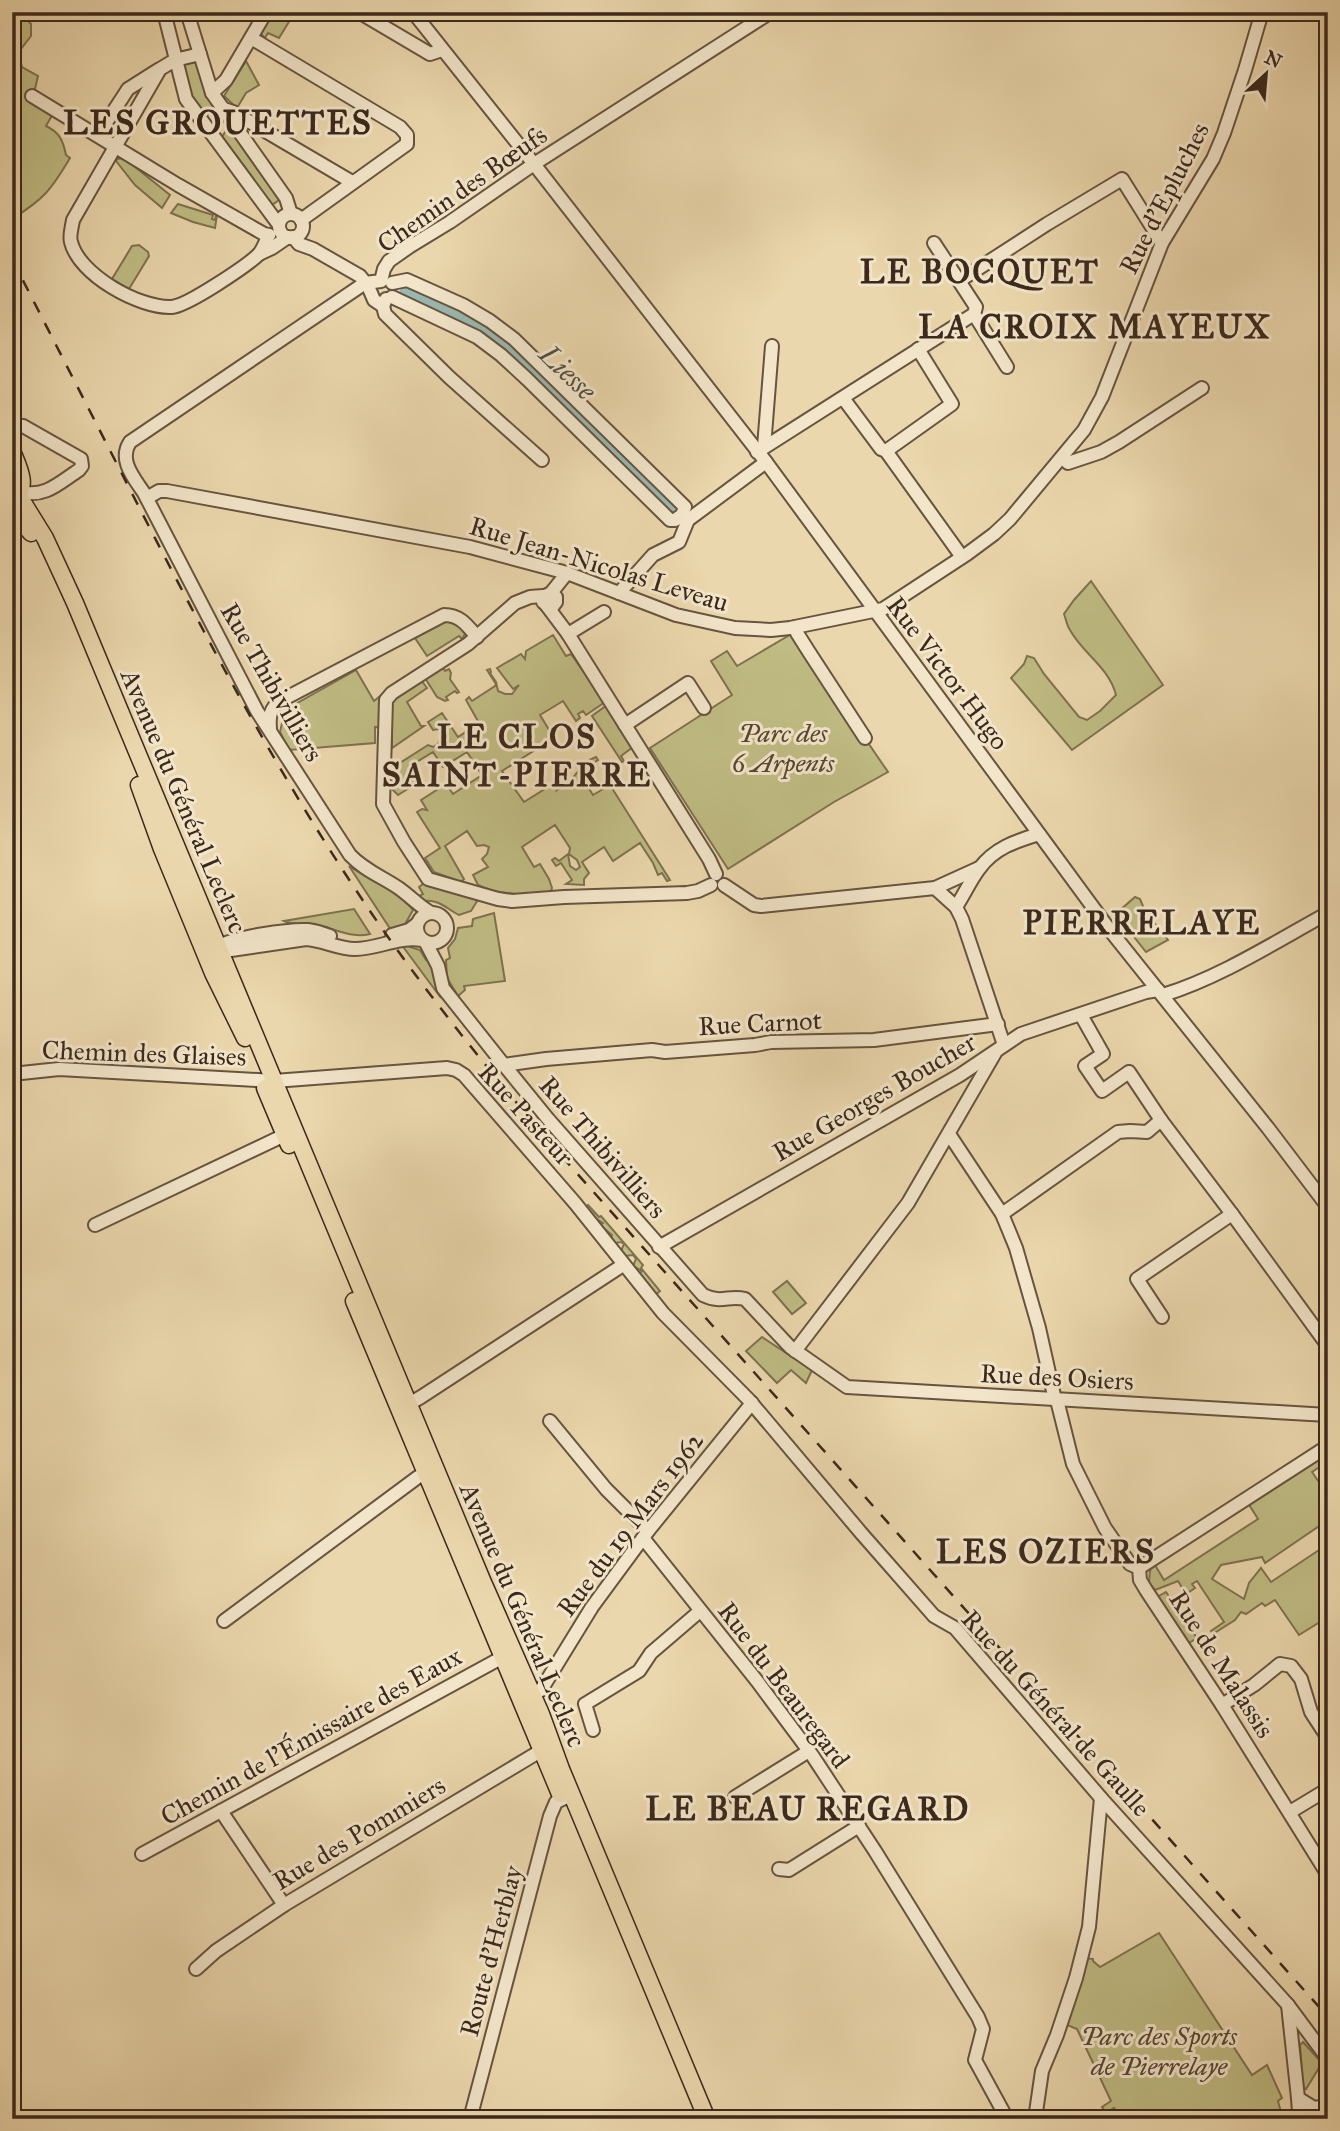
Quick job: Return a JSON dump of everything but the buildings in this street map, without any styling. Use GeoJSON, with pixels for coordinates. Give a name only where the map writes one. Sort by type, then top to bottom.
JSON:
{"type":"FeatureCollection","features":[{"type":"Feature","properties":{"kind":"main road","name":"Avenue du Général Leclerc"},"geometry":{"type":"LineString","coordinates":[[12,451],[21,473],[22,484],[16,500],[45,538],[63,576],[185,886],[211,967],[268,1080]]}},
{"type":"Feature","properties":{"kind":"main road","name":"Avenue du Général Leclerc"},"geometry":{"type":"LineString","coordinates":[[130,750],[159,840],[218,947],[268,1080],[431,1472],[567,1797],[707,2119]]}},
{"type":"Feature","properties":{"kind":"main road"},"geometry":{"type":"LineString","coordinates":[[211,967],[218,947]]}},
{"type":"Feature","properties":{"kind":"main road","name":"Avenue du Général Leclerc"},"geometry":{"type":"LineString","coordinates":[[431,1472],[502,1658],[529,1704]]}},
{"type":"Feature","properties":{"kind":"main road","name":"Avenue du Général Leclerc"},"geometry":{"type":"LineString","coordinates":[[567,1797],[696,2119]]}},
{"type":"Feature","properties":{"kind":"street"},"geometry":{"type":"LineString","coordinates":[[164,12],[186,99],[282,233],[360,276],[374,300],[387,292],[407,280],[463,305],[514,339],[685,507],[682,515],[670,520],[489,345],[387,292]]}},
{"type":"Feature","properties":{"kind":"street"},"geometry":{"type":"LineString","coordinates":[[187,12],[212,93],[286,198],[313,249]]}},
{"type":"Feature","properties":{"kind":"street"},"geometry":{"type":"LineString","coordinates":[[212,93],[226,79],[266,12]]}},
{"type":"Feature","properties":{"kind":"street"},"geometry":{"type":"LineString","coordinates":[[359,12],[430,54],[442,50]]}},
{"type":"Feature","properties":{"kind":"street","name":"Rue Victor Hugo"},"geometry":{"type":"LineString","coordinates":[[413,12],[762,453],[874,611],[1135,962],[1328,1207]]}},
{"type":"Feature","properties":{"kind":"street","name":"Chemin des Bœufs"},"geometry":{"type":"LineString","coordinates":[[124,457],[130,442],[344,296],[365,283],[387,292],[384,269],[389,261],[534,163],[771,12]]}},
{"type":"Feature","properties":{"kind":"street","name":"Rue d'Epluches"},"geometry":{"type":"LineString","coordinates":[[874,611],[883,608],[994,534],[1063,458],[1084,430],[1102,397],[1162,243],[1213,159],[1224,133],[1262,12]]}},
{"type":"Feature","properties":{"kind":"street"},"geometry":{"type":"LineString","coordinates":[[250,38],[400,127],[408,138],[407,144],[298,220]]}},
{"type":"Feature","properties":{"kind":"street"},"geometry":{"type":"LineString","coordinates":[[98,135],[128,89],[175,60],[200,54]]}},
{"type":"Feature","properties":{"kind":"street"},"geometry":{"type":"LineString","coordinates":[[160,69],[73,220],[71,241],[81,261],[117,291],[148,304],[172,307],[194,300],[259,254],[282,233]]}},
{"type":"Feature","properties":{"kind":"street"},"geometry":{"type":"LineString","coordinates":[[32,96],[264,234],[301,232],[298,220]]}},
{"type":"Feature","properties":{"kind":"street"},"geometry":{"type":"LineString","coordinates":[[224,109],[233,111],[352,183]]}},
{"type":"Feature","properties":{"kind":"street"},"geometry":{"type":"LineString","coordinates":[[959,281],[1047,224],[1122,180],[1162,243]]}},
{"type":"Feature","properties":{"kind":"street"},"geometry":{"type":"LineString","coordinates":[[259,254],[272,248],[282,233],[285,216],[298,220]]}},
{"type":"Feature","properties":{"kind":"street"},"geometry":{"type":"LineString","coordinates":[[619,593],[653,555],[679,542],[688,520],[762,453],[974,314],[976,307],[934,243]]}},
{"type":"Feature","properties":{"kind":"street"},"geometry":{"type":"LineString","coordinates":[[342,267],[347,281],[344,296]]}},
{"type":"Feature","properties":{"kind":"street"},"geometry":{"type":"LineString","coordinates":[[387,292],[385,313],[449,377],[542,460]]}},
{"type":"Feature","properties":{"kind":"street"},"geometry":{"type":"LineString","coordinates":[[974,314],[1007,367]]}},
{"type":"Feature","properties":{"kind":"street"},"geometry":{"type":"LineString","coordinates":[[762,453],[772,346]]}},
{"type":"Feature","properties":{"kind":"street"},"geometry":{"type":"LineString","coordinates":[[886,451],[952,404],[918,349]]}},
{"type":"Feature","properties":{"kind":"street"},"geometry":{"type":"LineString","coordinates":[[1063,458],[1068,463],[1101,452],[1202,387]]}},
{"type":"Feature","properties":{"kind":"street"},"geometry":{"type":"LineString","coordinates":[[843,398],[881,449],[886,451],[962,557]]}},
{"type":"Feature","properties":{"kind":"street"},"geometry":{"type":"LineString","coordinates":[[13,425],[23,426],[81,459],[82,466],[44,493],[16,500]]}},
{"type":"Feature","properties":{"kind":"street","name":"Rue Thibivilliers"},"geometry":{"type":"LineString","coordinates":[[124,457],[257,711],[270,723],[351,855],[360,866],[400,889],[431,913]]}},
{"type":"Feature","properties":{"kind":"street","name":"Rue Jean-Nicolas Leveau"},"geometry":{"type":"LineString","coordinates":[[147,498],[159,491],[167,491],[470,547],[619,593],[676,615],[735,628],[771,630],[796,627],[874,611]]}},
{"type":"Feature","properties":{"kind":"street"},"geometry":{"type":"LineString","coordinates":[[549,600],[555,586],[564,578]]}},
{"type":"Feature","properties":{"kind":"street"},"geometry":{"type":"LineString","coordinates":[[717,881],[698,891],[512,901],[428,879],[383,804],[386,700],[392,693],[477,637],[521,600],[533,596],[549,600],[709,859],[717,881],[754,905],[936,888],[979,869]]}},
{"type":"Feature","properties":{"kind":"street"},"geometry":{"type":"LineString","coordinates":[[566,631],[604,612]]}},
{"type":"Feature","properties":{"kind":"street"},"geometry":{"type":"LineString","coordinates":[[270,723],[274,706],[280,701],[444,615],[454,615],[463,620],[477,637]]}},
{"type":"Feature","properties":{"kind":"street"},"geometry":{"type":"LineString","coordinates":[[796,627],[865,738]]}},
{"type":"Feature","properties":{"kind":"street"},"geometry":{"type":"LineString","coordinates":[[625,725],[688,683],[704,708]]}},
{"type":"Feature","properties":{"kind":"street"},"geometry":{"type":"LineString","coordinates":[[956,907],[979,869],[997,851],[1011,842],[1039,834]]}},
{"type":"Feature","properties":{"kind":"street"},"geometry":{"type":"LineString","coordinates":[[795,1351],[908,1203],[1000,1048],[998,1024],[962,919],[956,907],[936,888]]}},
{"type":"Feature","properties":{"kind":"street"},"geometry":{"type":"LineString","coordinates":[[414,902],[416,931],[424,941]]}},
{"type":"Feature","properties":{"kind":"street"},"geometry":{"type":"LineString","coordinates":[[218,947],[228,942],[292,931],[313,931],[360,942],[404,932],[422,916],[431,913],[440,915],[446,922],[440,974]]}},
{"type":"Feature","properties":{"kind":"street","name":"Rue Georges Boucher"},"geometry":{"type":"LineString","coordinates":[[659,1247],[960,1075],[1020,1034],[1146,992],[1178,990],[1238,962],[1328,913]]}},
{"type":"Feature","properties":{"kind":"street"},"geometry":{"type":"LineString","coordinates":[[218,947],[231,950],[311,939],[358,949],[404,939],[436,943],[444,939]]}},
{"type":"Feature","properties":{"kind":"street","name":"Rue Thibivilliers"},"geometry":{"type":"LineString","coordinates":[[424,941],[432,952],[443,988],[503,1065],[702,1295],[716,1300],[736,1297],[745,1299],[795,1351]]}},
{"type":"Feature","properties":{"kind":"street"},"geometry":{"type":"LineString","coordinates":[[1118,1001],[1136,987],[1138,973],[1135,962]]}},
{"type":"Feature","properties":{"kind":"street"},"geometry":{"type":"LineString","coordinates":[[1081,1015],[1103,1054],[1085,1066],[1102,1091],[1129,1072],[1161,1120],[1328,1346]]}},
{"type":"Feature","properties":{"kind":"street","name":"Rue Carnot"},"geometry":{"type":"LineString","coordinates":[[503,1065],[652,1050],[678,1051],[771,1042],[874,1040],[998,1024]]}},
{"type":"Feature","properties":{"kind":"street","name":"Rue Pasteur"},"geometry":{"type":"LineString","coordinates":[[268,1080],[447,1068],[456,1070],[464,1075],[566,1194],[623,1265]]}},
{"type":"Feature","properties":{"kind":"street","name":"Chemin des Glaises"},"geometry":{"type":"LineString","coordinates":[[12,1074],[60,1069],[268,1080]]}},
{"type":"Feature","properties":{"kind":"street"},"geometry":{"type":"LineString","coordinates":[[1002,1214],[1118,1132],[1147,1132],[1161,1120]]}},
{"type":"Feature","properties":{"kind":"street","name":"Rue de Malassis"},"geometry":{"type":"LineString","coordinates":[[949,1133],[1002,1214],[1016,1248],[1073,1464],[1105,1528],[1130,1563],[1139,1568],[1141,1581],[1328,1875]]}},
{"type":"Feature","properties":{"kind":"street"},"geometry":{"type":"LineString","coordinates":[[94,1225],[292,1136]]}},
{"type":"Feature","properties":{"kind":"street"},"geometry":{"type":"LineString","coordinates":[[1162,1317],[1138,1279],[1233,1214]]}},
{"type":"Feature","properties":{"kind":"street"},"geometry":{"type":"LineString","coordinates":[[402,1402],[623,1265]]}},
{"type":"Feature","properties":{"kind":"street","name":"Rue du Général de Gaulle"},"geometry":{"type":"LineString","coordinates":[[623,1265],[663,1313],[752,1403],[934,1616],[955,1628],[1101,1798],[1288,2005],[1328,2059]]}},
{"type":"Feature","properties":{"kind":"street","name":"Rue des Osiers"},"geometry":{"type":"LineString","coordinates":[[795,1351],[847,1387],[1328,1415]]}},
{"type":"Feature","properties":{"kind":"street","name":"Rue du 19 Mars 1962"},"geometry":{"type":"LineString","coordinates":[[529,1704],[541,1690],[592,1607],[645,1534],[752,1403]]}},
{"type":"Feature","properties":{"kind":"street","name":"Rue du Beauregard"},"geometry":{"type":"LineString","coordinates":[[550,1421],[645,1534],[700,1611],[809,1751],[859,1826],[978,2017],[983,2029],[975,2060],[1005,2115],[1011,2119]]}},
{"type":"Feature","properties":{"kind":"street"},"geometry":{"type":"LineString","coordinates":[[1139,1568],[1328,1446]]}},
{"type":"Feature","properties":{"kind":"street"},"geometry":{"type":"LineString","coordinates":[[224,1621],[418,1477],[431,1472]]}},
{"type":"Feature","properties":{"kind":"street"},"geometry":{"type":"LineString","coordinates":[[593,1730],[585,1704],[639,1671],[651,1653],[700,1611]]}},
{"type":"Feature","properties":{"kind":"street","name":"Chemin de l'Émissaire des Eaux"},"geometry":{"type":"LineString","coordinates":[[142,1854],[502,1658]]}},
{"type":"Feature","properties":{"kind":"street"},"geometry":{"type":"LineString","coordinates":[[1222,1705],[1254,1685],[1280,1664],[1291,1666],[1301,1679],[1314,1718],[1328,1738]]}},
{"type":"Feature","properties":{"kind":"street","name":"Rue des Pommiers"},"geometry":{"type":"LineString","coordinates":[[195,1969],[216,1951],[284,1905],[546,1747]]}},
{"type":"Feature","properties":{"kind":"street"},"geometry":{"type":"LineString","coordinates":[[735,1797],[809,1751]]}},
{"type":"Feature","properties":{"kind":"street"},"geometry":{"type":"LineString","coordinates":[[1290,1812],[1328,1789]]}},
{"type":"Feature","properties":{"kind":"street","name":"Route d'Herblay"},"geometry":{"type":"LineString","coordinates":[[470,2119],[550,1816],[556,1802],[567,1797]]}},
{"type":"Feature","properties":{"kind":"street"},"geometry":{"type":"LineString","coordinates":[[1035,2119],[1042,2071],[1076,1978],[1089,1927],[1101,1798]]}},
{"type":"Feature","properties":{"kind":"street"},"geometry":{"type":"LineString","coordinates":[[221,1811],[284,1905]]}},
{"type":"Feature","properties":{"kind":"street"},"geometry":{"type":"LineString","coordinates":[[779,1870],[789,1870],[859,1826]]}},
{"type":"Feature","properties":{"kind":"street"},"geometry":{"type":"LineString","coordinates":[[1288,2005],[1299,2113],[1303,2119]]}},
{"type":"Feature","properties":{"kind":"street"},"geometry":{"type":"LineString","coordinates":[[1298,2098],[1312,2113],[1328,2106]]}},
{"type":"Feature","properties":{"kind":"green space"},"geometry":{"type":"Polygon","coordinates":[[[12,12],[20,12],[31,24],[31,36],[18,53],[22,67],[38,76],[35,89],[29,93],[55,110],[46,126],[60,137],[66,155],[70,158],[46,193],[12,219],[12,12]]]}},
{"type":"Feature","properties":{"kind":"green space"},"geometry":{"type":"Polygon","coordinates":[[[271,12],[295,12],[279,38],[268,33],[265,38],[261,34],[261,28],[271,12]]]}},
{"type":"Feature","properties":{"kind":"green space"},"geometry":{"type":"Polygon","coordinates":[[[196,61],[213,105],[205,120],[191,98],[181,64],[196,61]]]}},
{"type":"Feature","properties":{"kind":"green space"},"geometry":{"type":"Polygon","coordinates":[[[246,61],[259,85],[246,93],[237,108],[224,96],[246,61]]]}},
{"type":"Feature","properties":{"kind":"green space"},"geometry":{"type":"Polygon","coordinates":[[[229,126],[282,198],[269,207],[220,140],[229,126]]]}},
{"type":"Feature","properties":{"kind":"green space"},"geometry":{"type":"Polygon","coordinates":[[[124,158],[170,195],[162,208],[135,185],[116,161],[124,158]]]}},
{"type":"Feature","properties":{"kind":"green space"},"geometry":{"type":"Polygon","coordinates":[[[178,204],[213,215],[212,219],[215,220],[217,215],[215,228],[171,213],[178,204]]]}},
{"type":"Feature","properties":{"kind":"green space"},"geometry":{"type":"Polygon","coordinates":[[[139,245],[149,256],[129,289],[112,279],[132,246],[139,245]]]}},
{"type":"Feature","properties":{"kind":"green space"},"geometry":{"type":"Polygon","coordinates":[[[1091,581],[1163,685],[1072,750],[1011,678],[1024,664],[1027,656],[1034,658],[1079,717],[1087,720],[1116,695],[1108,676],[1075,639],[1064,614],[1091,581]]]}},
{"type":"Feature","properties":{"kind":"green space"},"geometry":{"type":"Polygon","coordinates":[[[449,620],[458,625],[465,634],[462,639],[459,636],[427,656],[415,638],[449,620]]]}},
{"type":"Feature","properties":{"kind":"green space","name":"Parc des 6 Arpents"},"geometry":{"type":"Polygon","coordinates":[[[793,633],[888,772],[834,802],[728,869],[650,748],[732,695],[711,661],[727,651],[737,666],[793,633]]]}},
{"type":"Feature","properties":{"kind":"green space"},"geometry":{"type":"Polygon","coordinates":[[[553,635],[566,656],[571,654],[605,702],[586,715],[583,711],[578,714],[580,718],[576,721],[563,701],[540,715],[554,738],[502,771],[524,802],[561,779],[557,790],[596,757],[598,760],[579,773],[593,795],[610,785],[670,880],[667,881],[662,873],[658,875],[640,843],[613,861],[604,847],[582,862],[589,873],[584,879],[584,885],[566,884],[572,880],[561,863],[556,866],[552,860],[555,858],[559,861],[568,854],[570,866],[576,870],[580,867],[577,860],[569,854],[570,848],[555,825],[522,847],[534,867],[540,864],[549,879],[552,888],[550,893],[525,895],[492,891],[478,885],[473,875],[488,867],[482,859],[489,847],[477,846],[467,831],[445,846],[464,879],[461,882],[434,872],[425,858],[440,848],[417,812],[427,810],[421,800],[446,784],[453,794],[482,775],[467,752],[443,767],[433,752],[410,766],[418,779],[414,785],[398,795],[392,789],[392,768],[428,745],[433,747],[438,744],[443,734],[439,729],[433,730],[428,722],[442,713],[458,737],[479,723],[466,700],[469,697],[472,701],[495,686],[487,670],[490,669],[490,673],[496,682],[498,691],[512,694],[519,685],[513,689],[497,668],[521,654],[525,659],[526,651],[553,635]]]}},
{"type":"Feature","properties":{"kind":"green space"},"geometry":{"type":"Polygon","coordinates":[[[443,667],[445,671],[449,669],[450,679],[459,692],[455,691],[446,697],[448,700],[445,701],[437,697],[425,678],[443,667]]]}},
{"type":"Feature","properties":{"kind":"green space"},"geometry":{"type":"Polygon","coordinates":[[[356,670],[374,701],[380,696],[384,700],[382,728],[375,727],[375,743],[289,750],[280,732],[285,710],[356,670]]]}},
{"type":"Feature","properties":{"kind":"green space"},"geometry":{"type":"Polygon","coordinates":[[[421,680],[427,688],[407,702],[421,726],[424,726],[392,748],[392,703],[396,696],[421,680]]]}},
{"type":"Feature","properties":{"kind":"green space"},"geometry":{"type":"Polygon","coordinates":[[[607,705],[633,747],[621,756],[624,761],[622,762],[592,716],[607,705]]]}},
{"type":"Feature","properties":{"kind":"green space"},"geometry":{"type":"Polygon","coordinates":[[[349,866],[392,890],[407,902],[413,910],[404,926],[391,930],[349,866]]]}},
{"type":"Feature","properties":{"kind":"green space"},"geometry":{"type":"Polygon","coordinates":[[[430,879],[479,898],[471,911],[459,915],[439,903],[424,901],[419,896],[423,894],[419,887],[430,879]]]}},
{"type":"Feature","properties":{"kind":"green space"},"geometry":{"type":"Polygon","coordinates":[[[1135,897],[1140,899],[1145,911],[1168,940],[1146,952],[1119,918],[1119,911],[1135,897]]]}},
{"type":"Feature","properties":{"kind":"green space"},"geometry":{"type":"Polygon","coordinates":[[[354,909],[370,934],[350,934],[316,925],[284,921],[354,909]]]}},
{"type":"Feature","properties":{"kind":"green space"},"geometry":{"type":"Polygon","coordinates":[[[494,913],[505,981],[464,986],[465,990],[458,996],[447,978],[446,960],[450,958],[448,948],[455,939],[458,928],[472,926],[473,919],[494,913]]]}},
{"type":"Feature","properties":{"kind":"green space"},"geometry":{"type":"Polygon","coordinates":[[[401,944],[420,950],[426,960],[430,961],[441,998],[401,944]]]}},
{"type":"Feature","properties":{"kind":"green space"},"geometry":{"type":"Polygon","coordinates":[[[588,1205],[601,1216],[643,1265],[641,1268],[660,1291],[655,1295],[639,1274],[642,1271],[633,1266],[636,1259],[633,1255],[625,1256],[621,1251],[624,1244],[616,1243],[611,1238],[612,1235],[600,1225],[603,1223],[585,1207],[588,1205]]]}},
{"type":"Feature","properties":{"kind":"green space"},"geometry":{"type":"Polygon","coordinates":[[[787,1281],[806,1303],[792,1314],[773,1292],[787,1281]]]}},
{"type":"Feature","properties":{"kind":"green space"},"geometry":{"type":"Polygon","coordinates":[[[762,1337],[812,1370],[806,1383],[791,1370],[777,1383],[746,1351],[762,1337]]]}},
{"type":"Feature","properties":{"kind":"green space"},"geometry":{"type":"Polygon","coordinates":[[[1326,1454],[1328,1475],[1321,1466],[1312,1472],[1328,1495],[1328,1520],[1265,1563],[1262,1557],[1221,1565],[1212,1579],[1244,1599],[1249,1583],[1261,1568],[1271,1582],[1328,1544],[1328,1617],[1299,1635],[1275,1600],[1265,1606],[1262,1603],[1246,1614],[1241,1612],[1235,1620],[1213,1634],[1211,1631],[1224,1622],[1197,1581],[1192,1584],[1195,1588],[1186,1594],[1178,1581],[1155,1590],[1149,1583],[1150,1570],[1155,1565],[1164,1580],[1258,1519],[1248,1503],[1326,1454]]]}},
{"type":"Feature","properties":{"kind":"green space"},"geometry":{"type":"Polygon","coordinates":[[[1166,1592],[1197,1638],[1189,1643],[1157,1597],[1166,1592]]]}},
{"type":"Feature","properties":{"kind":"green space","name":"Parc des Sports de Pierrelaye"},"geometry":{"type":"Polygon","coordinates":[[[1159,1933],[1252,2075],[1267,2065],[1282,2098],[1278,2101],[1282,2116],[1286,2119],[1120,2119],[1114,2108],[1106,2113],[1102,2107],[1111,2101],[1077,2029],[1067,2025],[1086,1958],[1093,1959],[1100,1967],[1159,1933]]]}},
{"type":"Feature","properties":{"kind":"green space"},"geometry":{"type":"Polygon","coordinates":[[[1303,2042],[1322,2063],[1306,2089],[1303,2087],[1300,2045],[1303,2042]]]}},
{"type":"Feature","properties":{"kind":"waterway","name":"Liesse"},"geometry":{"type":"LineString","coordinates":[[407,294],[462,320],[506,349],[674,511]]}},
{"type":"Feature","properties":{"kind":"railway"},"geometry":{"type":"LineString","coordinates":[[12,259],[250,716],[340,865],[441,1009],[566,1161],[1328,2017]]}},
{"type":"Feature","properties":{"kind":"district","name":"LES GROUETTES"},"geometry":{"type":"Point","coordinates":[218,122]}},
{"type":"Feature","properties":{"kind":"district","name":"LE BOCQUET"},"geometry":{"type":"Point","coordinates":[980,271]}},
{"type":"Feature","properties":{"kind":"district","name":"LA CROIX MAYEUX"},"geometry":{"type":"Point","coordinates":[1095,326]}},
{"type":"Feature","properties":{"kind":"district","name":"LE CLOS SAINT-PIERRE"},"geometry":{"type":"Point","coordinates":[517,755]}},
{"type":"Feature","properties":{"kind":"district","name":"PIERRELAYE"},"geometry":{"type":"Point","coordinates":[1142,922]}},
{"type":"Feature","properties":{"kind":"district","name":"LES OZIERS"},"geometry":{"type":"Point","coordinates":[1046,1551]}},
{"type":"Feature","properties":{"kind":"district","name":"LE BEAU REGARD"},"geometry":{"type":"Point","coordinates":[808,1808]}}]}
